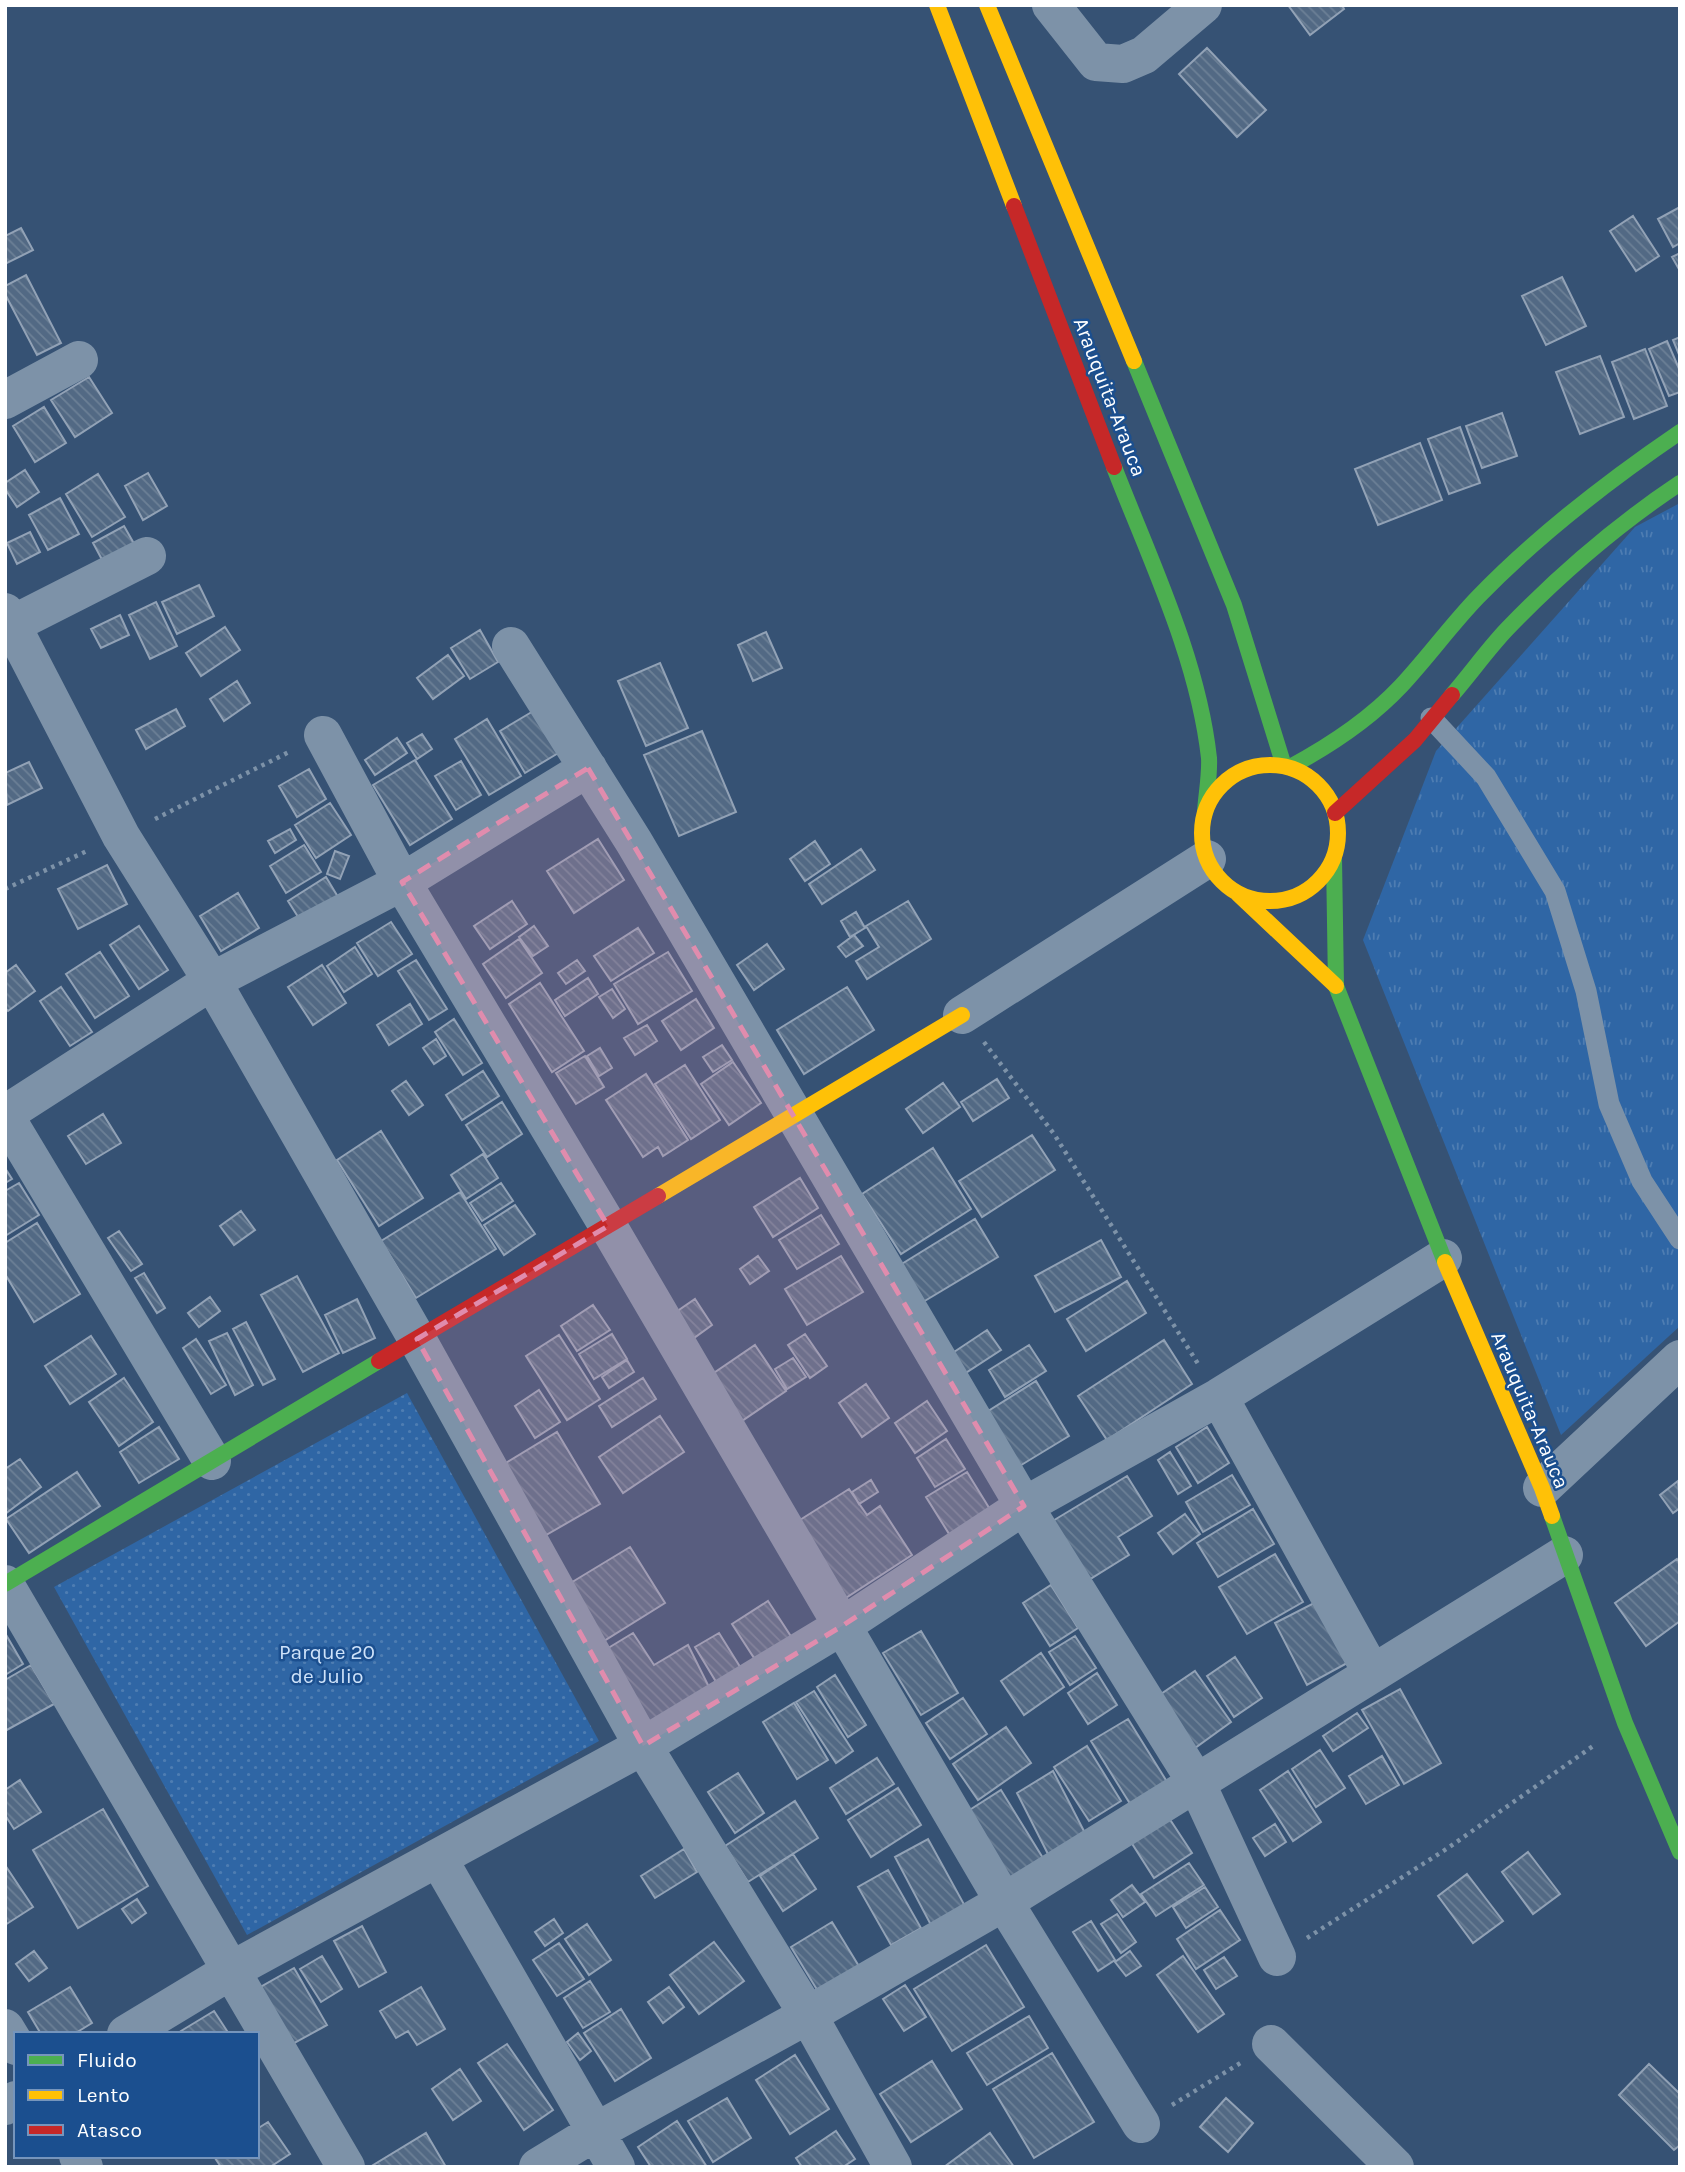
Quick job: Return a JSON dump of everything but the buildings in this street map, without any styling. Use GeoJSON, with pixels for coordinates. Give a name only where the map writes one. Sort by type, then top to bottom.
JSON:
{"type":"FeatureCollection","features":[{"type":"Feature","properties":{"kind":"main road","name":"Arauquita-Arauca"},"geometry":{"type":"LineString","coordinates":[[937,5],[1182,643],[1198,695],[1209,761],[1205,812]]}},
{"type":"Feature","properties":{"kind":"main road","name":"Arauquita-Arauca"},"geometry":{"type":"LineString","coordinates":[[988,5],[1234,605],[1287,766]]}},
{"type":"Feature","properties":{"kind":"main road"},"geometry":{"type":"LineString","coordinates":[[1287,766],[1335,743],[1390,697],[1477,598],[1536,540],[1611,478],[1680,432]]}},
{"type":"Feature","properties":{"kind":"main road"},"geometry":{"type":"LineString","coordinates":[[1335,813],[1415,740],[1506,631],[1566,572],[1639,511],[1680,483]]}},
{"type":"Feature","properties":{"kind":"main road"},"geometry":{"type":"LineString","coordinates":[[1264,765],[1287,766],[1310,778],[1326,793],[1335,813],[1339,836],[1334,858],[1336,986],[1238,893],[1225,884],[1207,859],[1202,836],[1205,812],[1213,794],[1227,779],[1245,769],[1264,765]]}},
{"type":"Feature","properties":{"kind":"main road"},"geometry":{"type":"LineString","coordinates":[[1238,893],[1256,900],[1275,902],[1294,898],[1325,875],[1334,858]]}},
{"type":"Feature","properties":{"kind":"main road","name":"Arauquita-Arauca"},"geometry":{"type":"LineString","coordinates":[[1336,986],[1443,1258],[1542,1488],[1625,1723],[1680,1852]]}},
{"type":"Feature","properties":{"kind":"main road"},"geometry":{"type":"LineString","coordinates":[[5,1584],[962,1015]]}},
{"type":"Feature","properties":{"kind":"street"},"geometry":{"type":"LineString","coordinates":[[1051,5],[1096,62],[1123,64],[1144,55],[1203,5]]}},
{"type":"Feature","properties":{"kind":"street"},"geometry":{"type":"LineString","coordinates":[[5,400],[79,360]]}},
{"type":"Feature","properties":{"kind":"street"},"geometry":{"type":"LineString","coordinates":[[147,556],[8,621],[121,836],[212,981],[417,1339],[643,1746],[808,2015],[892,2167]]}},
{"type":"Feature","properties":{"kind":"street"},"geometry":{"type":"LineString","coordinates":[[511,646],[588,768],[1024,1506],[1196,1782],[1278,1957]]}},
{"type":"Feature","properties":{"kind":"street"},"geometry":{"type":"LineString","coordinates":[[323,736],[402,882],[608,1226],[1004,1902],[1141,2124]]}},
{"type":"Feature","properties":{"kind":"street"},"geometry":{"type":"LineString","coordinates":[[212,1461],[5,1115],[212,981],[402,882],[588,768]]}},
{"type":"Feature","properties":{"kind":"street"},"geometry":{"type":"LineString","coordinates":[[962,1015],[1207,859]]}},
{"type":"Feature","properties":{"kind":"street"},"geometry":{"type":"LineString","coordinates":[[129,2032],[232,1970],[643,1746],[842,1626],[1024,1506],[1219,1397],[1443,1258]]}},
{"type":"Feature","properties":{"kind":"street"},"geometry":{"type":"LineString","coordinates":[[1542,1488],[1680,1359]]}},
{"type":"Feature","properties":{"kind":"street"},"geometry":{"type":"LineString","coordinates":[[1219,1397],[1372,1673]]}},
{"type":"Feature","properties":{"kind":"street"},"geometry":{"type":"LineString","coordinates":[[538,2167],[597,2131],[808,2015],[1004,1902],[1564,1555]]}},
{"type":"Feature","properties":{"kind":"street"},"geometry":{"type":"LineString","coordinates":[[5,1584],[346,2167]]}},
{"type":"Feature","properties":{"kind":"street"},"geometry":{"type":"LineString","coordinates":[[438,1858],[616,2167]]}},
{"type":"Feature","properties":{"kind":"street"},"geometry":{"type":"LineString","coordinates":[[1270,2044],[1395,2167]]}},
{"type":"Feature","properties":{"kind":"lane"},"geometry":{"type":"LineString","coordinates":[[1431,718],[1486,777],[1555,891],[1586,991],[1609,1104],[1642,1181],[1680,1238]]}},
{"type":"Feature","properties":{"kind":"path"},"geometry":{"type":"LineString","coordinates":[[5,889],[121,836],[323,736]]}},
{"type":"Feature","properties":{"kind":"path"},"geometry":{"type":"LineString","coordinates":[[962,1015],[1054,1134],[1219,1397]]}},
{"type":"Feature","properties":{"kind":"path"},"geometry":{"type":"LineString","coordinates":[[1278,1957],[1448,1848],[1625,1723]]}},
{"type":"Feature","properties":{"kind":"path"},"geometry":{"type":"LineString","coordinates":[[1141,2124],[1270,2044]]}},
{"type":"Feature","properties":{"kind":"highlighted area"},"geometry":{"type":"Polygon","coordinates":[[[588,768],[1024,1506],[842,1626],[643,1746],[417,1339],[608,1226],[402,882],[588,768]]]}},
{"type":"Feature","properties":{"kind":"green space"},"geometry":{"type":"Polygon","coordinates":[[[1680,503],[1680,1326],[1561,1435],[1363,940],[1436,751],[1635,527],[1680,503]]]}},
{"type":"Feature","properties":{"kind":"green space","name":"Parque 20 de Julio"},"geometry":{"type":"Polygon","coordinates":[[[407,1393],[599,1741],[247,1935],[54,1587],[407,1393]]]}},
{"type":"Feature","properties":{"kind":"traffic: fast"},"geometry":{"type":"LineString","coordinates":[[1134,361],[1234,605],[1284,766]]}},
{"type":"Feature","properties":{"kind":"traffic: fast"},"geometry":{"type":"LineString","coordinates":[[1290,767],[1335,741],[1376,710],[1411,675],[1478,597],[1525,552],[1601,489],[1680,432]]}},
{"type":"Feature","properties":{"kind":"traffic: fast"},"geometry":{"type":"LineString","coordinates":[[1114,467],[1171,610],[1195,683],[1209,758],[1205,812]]}},
{"type":"Feature","properties":{"kind":"traffic: fast"},"geometry":{"type":"LineString","coordinates":[[1452,695],[1500,637],[1548,589],[1612,533],[1680,483]]}},
{"type":"Feature","properties":{"kind":"traffic: fast"},"geometry":{"type":"LineString","coordinates":[[1334,858],[1336,986],[1445,1262]]}},
{"type":"Feature","properties":{"kind":"traffic: fast"},"geometry":{"type":"LineString","coordinates":[[5,1584],[379,1361]]}},
{"type":"Feature","properties":{"kind":"traffic: fast"},"geometry":{"type":"LineString","coordinates":[[1552,1516],[1625,1723],[1680,1852]]}},
{"type":"Feature","properties":{"kind":"traffic: slow"},"geometry":{"type":"LineString","coordinates":[[937,5],[1014,206]]}},
{"type":"Feature","properties":{"kind":"traffic: slow"},"geometry":{"type":"LineString","coordinates":[[987,5],[1134,361]]}},
{"type":"Feature","properties":{"kind":"traffic: slow"},"geometry":{"type":"LineString","coordinates":[[1270,765],[1296,770],[1318,785],[1333,807],[1338,833],[1333,859],[1318,881],[1296,896],[1270,901],[1244,896],[1222,881],[1207,859],[1202,833],[1207,807],[1222,785],[1244,770],[1270,765]]}},
{"type":"Feature","properties":{"kind":"traffic: slow"},"geometry":{"type":"LineString","coordinates":[[1238,894],[1336,986]]}},
{"type":"Feature","properties":{"kind":"traffic: slow"},"geometry":{"type":"LineString","coordinates":[[658,1196],[962,1015]]}},
{"type":"Feature","properties":{"kind":"traffic: slow"},"geometry":{"type":"LineString","coordinates":[[1445,1262],[1552,1516]]}},
{"type":"Feature","properties":{"kind":"traffic: jam"},"geometry":{"type":"LineString","coordinates":[[1014,206],[1114,467]]}},
{"type":"Feature","properties":{"kind":"traffic: jam"},"geometry":{"type":"LineString","coordinates":[[1335,813],[1415,740],[1452,695]]}},
{"type":"Feature","properties":{"kind":"traffic: jam"},"geometry":{"type":"LineString","coordinates":[[379,1361],[658,1196]]}}]}
